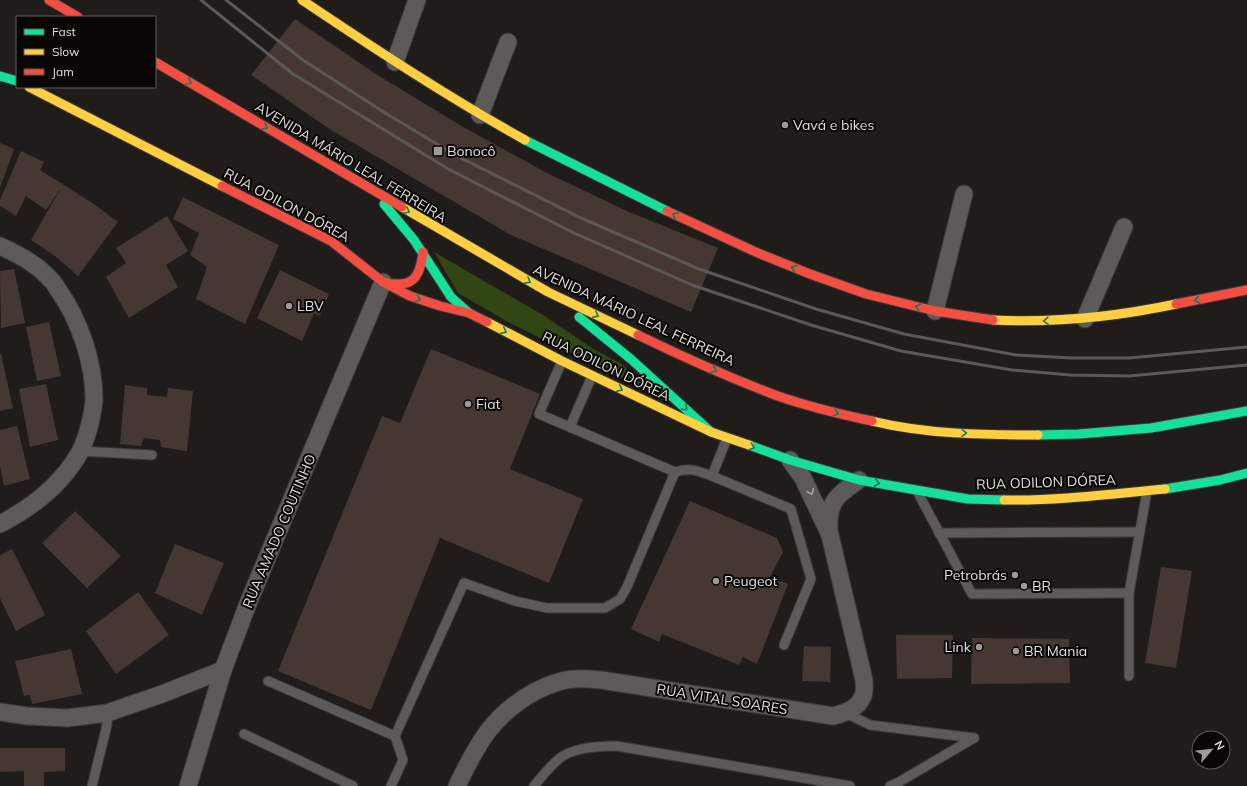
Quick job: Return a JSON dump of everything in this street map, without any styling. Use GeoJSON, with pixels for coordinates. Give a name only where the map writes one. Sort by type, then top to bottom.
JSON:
{"type":"FeatureCollection","features":[{"type":"Feature","properties":{"kind":"main road"},"geometry":{"type":"LineString","coordinates":[[49,0],[76,16]]}},
{"type":"Feature","properties":{"kind":"main road"},"geometry":{"type":"LineString","coordinates":[[302,0],[394,62],[538,147],[669,212],[760,254],[866,294],[935,311],[986,320],[1029,322],[1085,319],[1139,312],[1243,289]]}},
{"type":"Feature","properties":{"kind":"main road","name":"AVENIDA MÁRIO LEAL FERREIRA"},"geometry":{"type":"LineString","coordinates":[[156,63],[373,191],[548,292],[692,361],[776,395],[836,413],[893,426],[952,432],[1012,435],[1079,434],[1151,428],[1247,411]]}},
{"type":"Feature","properties":{"kind":"main road"},"geometry":{"type":"LineString","coordinates":[[0,76],[16,81]]}},
{"type":"Feature","properties":{"kind":"main road","name":"RUA ODILON DÓREA"},"geometry":{"type":"LineString","coordinates":[[32,88],[331,241],[383,282],[410,296],[440,306],[469,313],[592,376],[711,432],[790,460],[859,480],[918,492],[968,499],[1022,500],[1105,495],[1177,488],[1247,473]]}},
{"type":"Feature","properties":{"kind":"main road"},"geometry":{"type":"LineString","coordinates":[[373,191],[423,252],[444,288],[456,302],[469,313]]}},
{"type":"Feature","properties":{"kind":"main road"},"geometry":{"type":"LineString","coordinates":[[383,282],[398,284],[413,280],[418,275],[421,267],[423,252]]}},
{"type":"Feature","properties":{"kind":"main road"},"geometry":{"type":"LineString","coordinates":[[548,292],[632,360],[711,432]]}},
{"type":"Feature","properties":{"kind":"street"},"geometry":{"type":"LineString","coordinates":[[394,62],[417,0]]}},
{"type":"Feature","properties":{"kind":"street"},"geometry":{"type":"LineString","coordinates":[[480,114],[508,42]]}},
{"type":"Feature","properties":{"kind":"street"},"geometry":{"type":"LineString","coordinates":[[935,311],[964,194]]}},
{"type":"Feature","properties":{"kind":"street"},"geometry":{"type":"LineString","coordinates":[[1085,319],[1124,227]]}},
{"type":"Feature","properties":{"kind":"street"},"geometry":{"type":"LineString","coordinates":[[0,246],[28,260],[51,279],[69,305],[81,334],[91,371],[94,400],[89,429],[80,451],[63,477],[48,492],[13,517],[0,524]]}},
{"type":"Feature","properties":{"kind":"street","name":"RUA AMADO COUTINHO"},"geometry":{"type":"LineString","coordinates":[[188,786],[223,670],[252,594],[383,282]]}},
{"type":"Feature","properties":{"kind":"street"},"geometry":{"type":"LineString","coordinates":[[790,460],[803,478],[830,535]]}},
{"type":"Feature","properties":{"kind":"street"},"geometry":{"type":"LineString","coordinates":[[846,713],[856,707],[864,695],[864,680],[830,535],[829,518],[832,504],[843,491],[859,480]]}},
{"type":"Feature","properties":{"kind":"street"},"geometry":{"type":"LineString","coordinates":[[0,712],[27,716],[67,718],[108,713],[223,670]]}},
{"type":"Feature","properties":{"kind":"street","name":"RUA VITAL SOARES"},"geometry":{"type":"LineString","coordinates":[[457,786],[475,750],[488,731],[506,710],[527,696],[550,684],[575,679],[600,680],[833,716],[846,713]]}},
{"type":"Feature","properties":{"kind":"lane"},"geometry":{"type":"LineString","coordinates":[[562,361],[539,414],[676,472],[694,469],[791,509],[811,579],[784,645]]}},
{"type":"Feature","properties":{"kind":"lane"},"geometry":{"type":"LineString","coordinates":[[570,427],[592,376]]}},
{"type":"Feature","properties":{"kind":"lane"},"geometry":{"type":"LineString","coordinates":[[712,476],[727,438]]}},
{"type":"Feature","properties":{"kind":"lane"},"geometry":{"type":"LineString","coordinates":[[80,451],[152,455]]}},
{"type":"Feature","properties":{"kind":"lane"},"geometry":{"type":"LineString","coordinates":[[391,786],[403,760],[395,736],[464,583],[515,601],[547,608],[605,608],[620,599],[627,587],[676,472]]}},
{"type":"Feature","properties":{"kind":"lane"},"geometry":{"type":"LineString","coordinates":[[1129,676],[1129,593],[1147,491]]}},
{"type":"Feature","properties":{"kind":"lane"},"geometry":{"type":"LineString","coordinates":[[918,492],[972,594],[1129,593]]}},
{"type":"Feature","properties":{"kind":"lane"},"geometry":{"type":"LineString","coordinates":[[939,533],[1140,532]]}},
{"type":"Feature","properties":{"kind":"lane"},"geometry":{"type":"LineString","coordinates":[[268,681],[395,736]]}},
{"type":"Feature","properties":{"kind":"lane"},"geometry":{"type":"LineString","coordinates":[[92,786],[107,725],[108,713]]}},
{"type":"Feature","properties":{"kind":"lane"},"geometry":{"type":"LineString","coordinates":[[846,713],[870,725],[974,738],[903,784],[890,786]]}},
{"type":"Feature","properties":{"kind":"lane"},"geometry":{"type":"LineString","coordinates":[[244,734],[353,786]]}},
{"type":"Feature","properties":{"kind":"lane"},"geometry":{"type":"LineString","coordinates":[[534,786],[561,757],[580,750],[598,746],[617,746],[850,786]]}},
{"type":"Feature","properties":{"kind":"green space"},"geometry":{"type":"Polygon","coordinates":[[[434,252],[543,315],[595,350],[622,364],[640,382],[638,386],[510,323],[458,293],[434,252]]]}},
{"type":"Feature","properties":{"kind":"building","name":"Bonocô"},"geometry":{"type":"Polygon","coordinates":[[[295,19],[376,74],[458,124],[547,173],[629,212],[718,248],[691,312],[511,235],[331,130],[251,75],[295,19]]]}},
{"type":"Feature","properties":{"kind":"building"},"geometry":{"type":"Polygon","coordinates":[[[0,143],[14,149],[0,188],[0,143]]]}},
{"type":"Feature","properties":{"kind":"building"},"geometry":{"type":"Polygon","coordinates":[[[21,151],[44,162],[40,170],[94,204],[118,222],[78,276],[55,256],[31,240],[61,188],[46,210],[26,196],[16,216],[0,206],[0,200],[21,151]]]}},
{"type":"Feature","properties":{"kind":"building"},"geometry":{"type":"Polygon","coordinates":[[[183,197],[279,245],[245,324],[196,299],[207,267],[190,255],[199,233],[173,219],[183,197]]]}},
{"type":"Feature","properties":{"kind":"building"},"geometry":{"type":"Polygon","coordinates":[[[167,216],[188,251],[166,265],[178,287],[129,318],[106,277],[126,263],[116,248],[167,216]]]}},
{"type":"Feature","properties":{"kind":"building"},"geometry":{"type":"Polygon","coordinates":[[[14,269],[25,323],[1,328],[0,271],[14,269]]]}},
{"type":"Feature","properties":{"kind":"building"},"geometry":{"type":"Polygon","coordinates":[[[280,270],[329,294],[320,316],[314,313],[302,341],[257,318],[280,270]]]}},
{"type":"Feature","properties":{"kind":"building"},"geometry":{"type":"Polygon","coordinates":[[[49,322],[61,376],[37,381],[26,327],[49,322]]]}},
{"type":"Feature","properties":{"kind":"building"},"geometry":{"type":"Polygon","coordinates":[[[431,349],[540,394],[510,469],[583,499],[549,583],[440,538],[371,710],[278,671],[382,416],[400,423],[431,349]]]}},
{"type":"Feature","properties":{"kind":"building"},"geometry":{"type":"Polygon","coordinates":[[[0,354],[13,408],[0,411],[0,354]]]}},
{"type":"Feature","properties":{"kind":"building"},"geometry":{"type":"Polygon","coordinates":[[[46,384],[58,440],[30,447],[19,389],[46,384]]]}},
{"type":"Feature","properties":{"kind":"building"},"geometry":{"type":"Polygon","coordinates":[[[125,385],[147,388],[147,395],[167,397],[168,388],[193,391],[187,451],[161,447],[160,440],[144,438],[141,446],[120,444],[125,385]]]}},
{"type":"Feature","properties":{"kind":"building"},"geometry":{"type":"Polygon","coordinates":[[[17,426],[30,479],[4,486],[0,465],[0,430],[17,426]]]}},
{"type":"Feature","properties":{"kind":"building","name":"Peugeot"},"geometry":{"type":"Polygon","coordinates":[[[690,501],[777,538],[783,552],[770,577],[788,584],[757,664],[743,657],[739,665],[662,634],[659,642],[631,629],[690,501]]]}},
{"type":"Feature","properties":{"kind":"building"},"geometry":{"type":"Polygon","coordinates":[[[75,511],[121,556],[87,588],[42,543],[75,511]]]}},
{"type":"Feature","properties":{"kind":"building"},"geometry":{"type":"Polygon","coordinates":[[[175,544],[224,563],[202,615],[155,593],[175,544]]]}},
{"type":"Feature","properties":{"kind":"building"},"geometry":{"type":"Polygon","coordinates":[[[12,549],[45,615],[16,631],[0,598],[0,555],[12,549]]]}},
{"type":"Feature","properties":{"kind":"building"},"geometry":{"type":"Polygon","coordinates":[[[1161,567],[1192,571],[1176,668],[1145,663],[1161,567]]]}},
{"type":"Feature","properties":{"kind":"building"},"geometry":{"type":"Polygon","coordinates":[[[138,592],[169,635],[116,674],[86,631],[138,592]]]}},
{"type":"Feature","properties":{"kind":"building"},"geometry":{"type":"Polygon","coordinates":[[[896,635],[953,635],[952,678],[897,679],[896,635]]]}},
{"type":"Feature","properties":{"kind":"building"},"geometry":{"type":"Polygon","coordinates":[[[972,638],[1069,639],[1070,683],[971,684],[972,638]]]}},
{"type":"Feature","properties":{"kind":"building"},"geometry":{"type":"Polygon","coordinates":[[[804,646],[831,647],[830,682],[802,681],[804,646]]]}},
{"type":"Feature","properties":{"kind":"building"},"geometry":{"type":"Polygon","coordinates":[[[71,649],[82,694],[32,704],[30,695],[24,696],[15,661],[71,649]]]}},
{"type":"Feature","properties":{"kind":"building"},"geometry":{"type":"Polygon","coordinates":[[[0,748],[65,748],[65,771],[44,772],[44,786],[24,786],[24,771],[0,772],[0,748]]]}},
{"type":"Feature","properties":{"kind":"railway"},"geometry":{"type":"LineString","coordinates":[[201,0],[293,74],[450,170],[574,233],[692,285],[811,325],[901,351],[1012,370],[1070,375],[1129,376],[1247,365]]}},
{"type":"Feature","properties":{"kind":"railway"},"geometry":{"type":"LineString","coordinates":[[226,0],[303,60],[382,111],[457,156],[581,218],[699,269],[816,309],[904,334],[1016,355],[1072,358],[1129,358],[1247,347]]}},
{"type":"Feature","properties":{"kind":"traffic: fast"},"geometry":{"type":"LineString","coordinates":[[0,76],[16,81]]}},
{"type":"Feature","properties":{"kind":"traffic: fast"},"geometry":{"type":"LineString","coordinates":[[525,140],[667,211]]}},
{"type":"Feature","properties":{"kind":"traffic: fast"},"geometry":{"type":"LineString","coordinates":[[384,204],[414,240],[451,297],[469,313]]}},
{"type":"Feature","properties":{"kind":"traffic: fast"},"geometry":{"type":"LineString","coordinates":[[579,317],[632,360],[711,432]]}},
{"type":"Feature","properties":{"kind":"traffic: fast"},"geometry":{"type":"LineString","coordinates":[[1038,435],[1079,434],[1151,428],[1247,411]]}},
{"type":"Feature","properties":{"kind":"traffic: fast"},"geometry":{"type":"LineString","coordinates":[[749,445],[790,460],[859,480],[968,499],[1004,500]]}},
{"type":"Feature","properties":{"kind":"traffic: fast"},"geometry":{"type":"LineString","coordinates":[[1165,489],[1220,480],[1247,473]]}},
{"type":"Feature","properties":{"kind":"traffic: slow"},"geometry":{"type":"LineString","coordinates":[[302,0],[412,72],[525,140]]}},
{"type":"Feature","properties":{"kind":"traffic: slow"},"geometry":{"type":"LineString","coordinates":[[31,88],[222,186]]}},
{"type":"Feature","properties":{"kind":"traffic: slow"},"geometry":{"type":"LineString","coordinates":[[402,207],[548,292],[638,335]]}},
{"type":"Feature","properties":{"kind":"traffic: slow"},"geometry":{"type":"LineString","coordinates":[[993,320],[1039,321],[1108,316],[1176,304]]}},
{"type":"Feature","properties":{"kind":"traffic: slow"},"geometry":{"type":"LineString","coordinates":[[487,322],[562,361],[711,432],[749,445]]}},
{"type":"Feature","properties":{"kind":"traffic: slow"},"geometry":{"type":"LineString","coordinates":[[872,421],[913,429],[955,433],[1038,435]]}},
{"type":"Feature","properties":{"kind":"traffic: slow"},"geometry":{"type":"LineString","coordinates":[[1004,500],[1064,498],[1165,489]]}},
{"type":"Feature","properties":{"kind":"traffic: jam"},"geometry":{"type":"LineString","coordinates":[[49,0],[76,16]]}},
{"type":"Feature","properties":{"kind":"traffic: jam"},"geometry":{"type":"LineString","coordinates":[[156,63],[402,207]]}},
{"type":"Feature","properties":{"kind":"traffic: jam"},"geometry":{"type":"LineString","coordinates":[[222,186],[331,241],[383,282],[410,296],[440,306],[469,313],[487,322]]}},
{"type":"Feature","properties":{"kind":"traffic: jam"},"geometry":{"type":"LineString","coordinates":[[667,211],[758,253],[866,294],[935,311],[993,320]]}},
{"type":"Feature","properties":{"kind":"traffic: jam"},"geometry":{"type":"LineString","coordinates":[[383,282],[401,284],[408,283],[413,280],[420,269],[423,252]]}},
{"type":"Feature","properties":{"kind":"traffic: jam"},"geometry":{"type":"LineString","coordinates":[[1176,304],[1247,290]]}},
{"type":"Feature","properties":{"kind":"traffic: jam"},"geometry":{"type":"LineString","coordinates":[[638,335],[740,381],[775,395],[823,410],[872,421]]}},
{"type":"Feature","properties":{"kind":"place","name":"Vavá e bikes"},"geometry":{"type":"Point","coordinates":[785,125]}},
{"type":"Feature","properties":{"kind":"place","name":"Bonocô"},"geometry":{"type":"Point","coordinates":[438,151]}},
{"type":"Feature","properties":{"kind":"place","name":"LBV"},"geometry":{"type":"Point","coordinates":[289,306]}},
{"type":"Feature","properties":{"kind":"place","name":"Fiat"},"geometry":{"type":"Point","coordinates":[468,404]}},
{"type":"Feature","properties":{"kind":"place","name":"Petrobrás"},"geometry":{"type":"Point","coordinates":[1015,575]}},
{"type":"Feature","properties":{"kind":"place","name":"Peugeot"},"geometry":{"type":"Point","coordinates":[716,581]}},
{"type":"Feature","properties":{"kind":"place","name":"BR"},"geometry":{"type":"Point","coordinates":[1024,586]}},
{"type":"Feature","properties":{"kind":"place","name":"Link"},"geometry":{"type":"Point","coordinates":[979,647]}},
{"type":"Feature","properties":{"kind":"place","name":"BR Mania"},"geometry":{"type":"Point","coordinates":[1016,651]}}]}
